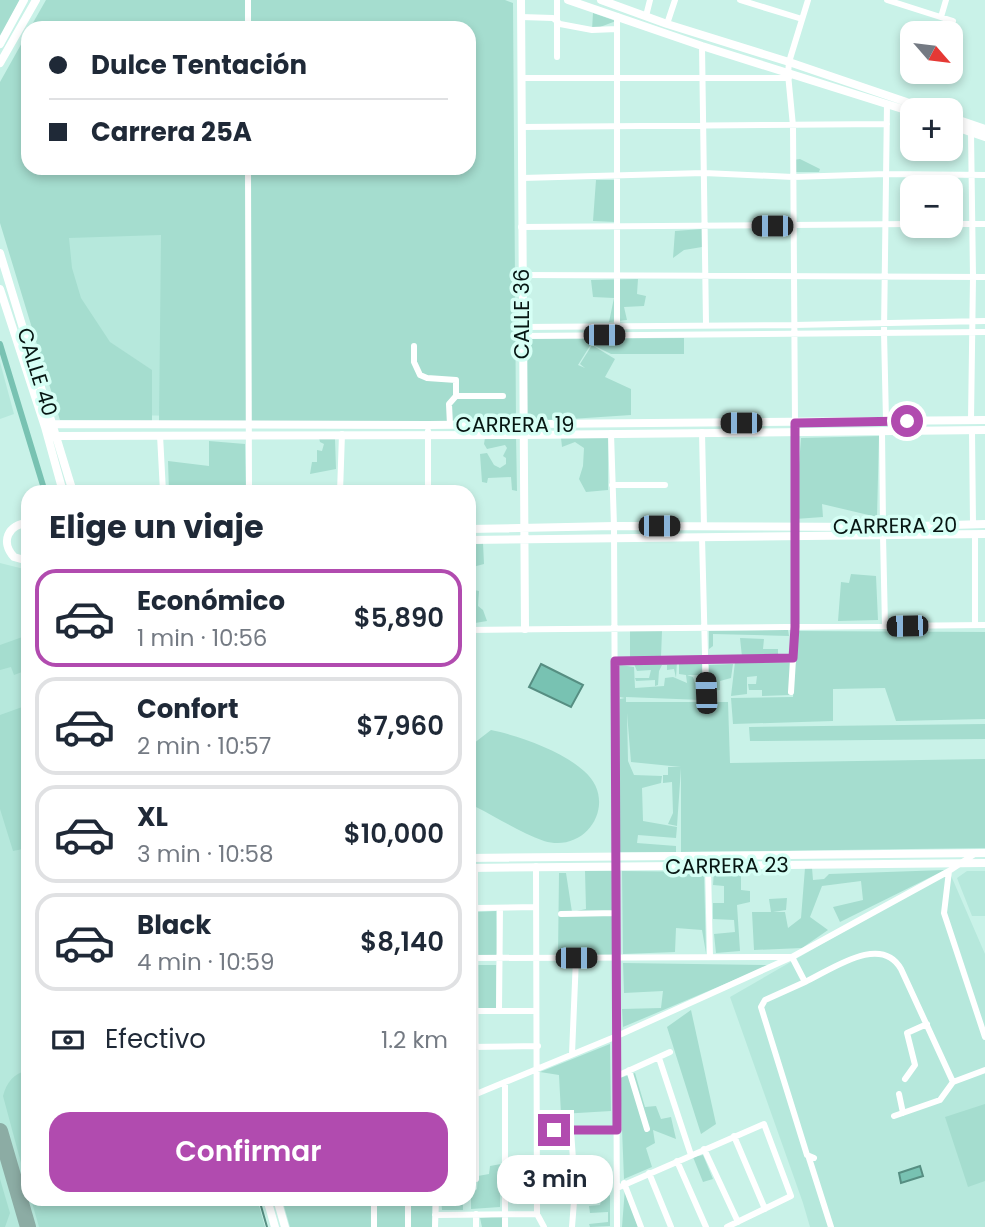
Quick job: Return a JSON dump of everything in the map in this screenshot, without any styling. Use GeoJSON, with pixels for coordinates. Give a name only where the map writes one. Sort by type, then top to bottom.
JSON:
{"type":"FeatureCollection","features":[{"type":"Feature","properties":{"kind":"main road"},"geometry":{"type":"LineString","coordinates":[[0,44],[24,0]]}},
{"type":"Feature","properties":{"kind":"main road"},"geometry":{"type":"LineString","coordinates":[[24,21],[36,0]]}},
{"type":"Feature","properties":{"kind":"main road","name":"CALLE 36"},"geometry":{"type":"LineString","coordinates":[[521,0],[525,629]]}},
{"type":"Feature","properties":{"kind":"main road"},"geometry":{"type":"LineString","coordinates":[[568,0],[789,76],[900,108]]}},
{"type":"Feature","properties":{"kind":"main road"},"geometry":{"type":"LineString","coordinates":[[601,0],[614,2],[667,24],[900,100]]}},
{"type":"Feature","properties":{"kind":"main road"},"geometry":{"type":"LineString","coordinates":[[0,63],[21,26]]}},
{"type":"Feature","properties":{"kind":"main road"},"geometry":{"type":"LineString","coordinates":[[963,121],[985,129]]}},
{"type":"Feature","properties":{"kind":"main road"},"geometry":{"type":"LineString","coordinates":[[963,129],[985,137]]}},
{"type":"Feature","properties":{"kind":"main road","name":"CALLE 40"},"geometry":{"type":"LineString","coordinates":[[0,253],[52,437],[62,485]]}},
{"type":"Feature","properties":{"kind":"main road","name":"CALLE 40"},"geometry":{"type":"LineString","coordinates":[[0,289],[49,426]]}},
{"type":"Feature","properties":{"kind":"main road","name":"CARRERA 19"},"geometry":{"type":"LineString","coordinates":[[49,426],[249,430],[342,435],[522,435],[795,433],[985,420]]}},
{"type":"Feature","properties":{"kind":"main road","name":"CARRERA 19"},"geometry":{"type":"LineString","coordinates":[[52,437],[428,425],[795,423],[985,430]]}},
{"type":"Feature","properties":{"kind":"main road","name":"CALLE 40"},"geometry":{"type":"LineString","coordinates":[[52,437],[70,485]]}},
{"type":"Feature","properties":{"kind":"main road"},"geometry":{"type":"LineString","coordinates":[[21,524],[13,528],[6,542],[14,557],[21,559]]}},
{"type":"Feature","properties":{"kind":"main road","name":"CARRERA 20"},"geometry":{"type":"LineString","coordinates":[[476,529],[704,526],[883,532],[974,529],[985,524]]}},
{"type":"Feature","properties":{"kind":"main road","name":"CARRERA 20"},"geometry":{"type":"LineString","coordinates":[[974,529],[985,534]]}},
{"type":"Feature","properties":{"kind":"main road","name":"CARRERA 20"},"geometry":{"type":"LineString","coordinates":[[476,540],[702,537],[794,531]]}},
{"type":"Feature","properties":{"kind":"main road","name":"CARRERA 23"},"geometry":{"type":"LineString","coordinates":[[476,858],[981,853]]}},
{"type":"Feature","properties":{"kind":"main road","name":"CARRERA 23"},"geometry":{"type":"LineString","coordinates":[[476,868],[985,863]]}},
{"type":"Feature","properties":{"kind":"main road"},"geometry":{"type":"LineString","coordinates":[[269,1206],[275,1227]]}},
{"type":"Feature","properties":{"kind":"main road"},"geometry":{"type":"LineString","coordinates":[[279,1206],[285,1227]]}},
{"type":"Feature","properties":{"kind":"street"},"geometry":{"type":"LineString","coordinates":[[247,0],[248,21]]}},
{"type":"Feature","properties":{"kind":"street"},"geometry":{"type":"LineString","coordinates":[[556,57],[557,0]]}},
{"type":"Feature","properties":{"kind":"street"},"geometry":{"type":"LineString","coordinates":[[646,16],[650,0]]}},
{"type":"Feature","properties":{"kind":"street"},"geometry":{"type":"LineString","coordinates":[[667,24],[675,0]]}},
{"type":"Feature","properties":{"kind":"street"},"geometry":{"type":"LineString","coordinates":[[740,0],[802,19]]}},
{"type":"Feature","properties":{"kind":"street"},"geometry":{"type":"LineString","coordinates":[[791,692],[795,627],[795,423],[793,126],[789,62],[808,0]]}},
{"type":"Feature","properties":{"kind":"street"},"geometry":{"type":"LineString","coordinates":[[887,0],[911,4],[953,21]]}},
{"type":"Feature","properties":{"kind":"street"},"geometry":{"type":"LineString","coordinates":[[941,17],[946,0]]}},
{"type":"Feature","properties":{"kind":"street"},"geometry":{"type":"LineString","coordinates":[[617,16],[617,326]]}},
{"type":"Feature","properties":{"kind":"street"},"geometry":{"type":"LineString","coordinates":[[521,17],[553,18],[557,23],[592,30],[617,29]]}},
{"type":"Feature","properties":{"kind":"street"},"geometry":{"type":"LineString","coordinates":[[702,46],[706,324]]}},
{"type":"Feature","properties":{"kind":"street"},"geometry":{"type":"LineString","coordinates":[[522,78],[789,76]]}},
{"type":"Feature","properties":{"kind":"street"},"geometry":{"type":"LineString","coordinates":[[885,626],[883,532],[887,104]]}},
{"type":"Feature","properties":{"kind":"street"},"geometry":{"type":"LineString","coordinates":[[522,127],[887,124]]}},
{"type":"Feature","properties":{"kind":"street"},"geometry":{"type":"LineString","coordinates":[[971,132],[971,420]]}},
{"type":"Feature","properties":{"kind":"street"},"geometry":{"type":"LineString","coordinates":[[522,178],[704,173],[793,177],[985,175]]}},
{"type":"Feature","properties":{"kind":"street"},"geometry":{"type":"LineString","coordinates":[[248,175],[249,485]]}},
{"type":"Feature","properties":{"kind":"street"},"geometry":{"type":"LineString","coordinates":[[521,227],[900,224]]}},
{"type":"Feature","properties":{"kind":"street"},"geometry":{"type":"LineString","coordinates":[[963,224],[985,224]]}},
{"type":"Feature","properties":{"kind":"street"},"geometry":{"type":"LineString","coordinates":[[522,275],[985,277]]}},
{"type":"Feature","properties":{"kind":"street"},"geometry":{"type":"LineString","coordinates":[[522,331],[706,324],[794,326],[985,321]]}},
{"type":"Feature","properties":{"kind":"street"},"geometry":{"type":"LineString","coordinates":[[522,331],[794,334],[985,332]]}},
{"type":"Feature","properties":{"kind":"street"},"geometry":{"type":"LineString","coordinates":[[414,346],[414,362],[420,375],[456,380],[456,396],[449,404],[450,425]]}},
{"type":"Feature","properties":{"kind":"street"},"geometry":{"type":"LineString","coordinates":[[456,396],[503,396]]}},
{"type":"Feature","properties":{"kind":"street"},"geometry":{"type":"LineString","coordinates":[[428,425],[428,485]]}},
{"type":"Feature","properties":{"kind":"street"},"geometry":{"type":"LineString","coordinates":[[972,431],[975,625]]}},
{"type":"Feature","properties":{"kind":"street"},"geometry":{"type":"LineString","coordinates":[[702,432],[704,526]]}},
{"type":"Feature","properties":{"kind":"street"},"geometry":{"type":"LineString","coordinates":[[611,433],[615,537],[617,1227]]}},
{"type":"Feature","properties":{"kind":"street"},"geometry":{"type":"LineString","coordinates":[[160,435],[163,485]]}},
{"type":"Feature","properties":{"kind":"street"},"geometry":{"type":"LineString","coordinates":[[341,485],[342,435]]}},
{"type":"Feature","properties":{"kind":"street"},"geometry":{"type":"LineString","coordinates":[[612,485],[665,485]]}},
{"type":"Feature","properties":{"kind":"street"},"geometry":{"type":"LineString","coordinates":[[702,537],[706,693]]}},
{"type":"Feature","properties":{"kind":"street"},"geometry":{"type":"LineString","coordinates":[[476,629],[985,625]]}},
{"type":"Feature","properties":{"kind":"street"},"geometry":{"type":"LineString","coordinates":[[615,661],[793,658]]}},
{"type":"Feature","properties":{"kind":"street"},"geometry":{"type":"LineString","coordinates":[[476,1094],[617,1036],[792,957],[981,853]]}},
{"type":"Feature","properties":{"kind":"street"},"geometry":{"type":"LineString","coordinates":[[537,857],[537,1214],[544,1227]]}},
{"type":"Feature","properties":{"kind":"street"},"geometry":{"type":"LineString","coordinates":[[708,866],[710,957]]}},
{"type":"Feature","properties":{"kind":"street"},"geometry":{"type":"LineString","coordinates":[[949,872],[944,913],[985,1037]]}},
{"type":"Feature","properties":{"kind":"street"},"geometry":{"type":"LineString","coordinates":[[476,908],[536,907]]}},
{"type":"Feature","properties":{"kind":"street"},"geometry":{"type":"LineString","coordinates":[[499,1010],[500,908]]}},
{"type":"Feature","properties":{"kind":"street"},"geometry":{"type":"LineString","coordinates":[[561,914],[617,913]]}},
{"type":"Feature","properties":{"kind":"street"},"geometry":{"type":"LineString","coordinates":[[831,1227],[761,1007],[765,1000],[867,953],[884,953],[897,963],[953,1082]]}},
{"type":"Feature","properties":{"kind":"street"},"geometry":{"type":"LineString","coordinates":[[476,958],[792,957]]}},
{"type":"Feature","properties":{"kind":"street"},"geometry":{"type":"LineString","coordinates":[[792,957],[805,982]]}},
{"type":"Feature","properties":{"kind":"street"},"geometry":{"type":"LineString","coordinates":[[572,1054],[576,958]]}},
{"type":"Feature","properties":{"kind":"street"},"geometry":{"type":"LineString","coordinates":[[476,1011],[536,1011]]}},
{"type":"Feature","properties":{"kind":"street"},"geometry":{"type":"LineString","coordinates":[[905,1079],[915,1065],[907,1033],[927,1024]]}},
{"type":"Feature","properties":{"kind":"street"},"geometry":{"type":"LineString","coordinates":[[476,1047],[538,1046]]}},
{"type":"Feature","properties":{"kind":"street"},"geometry":{"type":"LineString","coordinates":[[617,1076],[670,1052]]}},
{"type":"Feature","properties":{"kind":"street"},"geometry":{"type":"LineString","coordinates":[[659,1058],[691,1155]]}},
{"type":"Feature","properties":{"kind":"street"},"geometry":{"type":"LineString","coordinates":[[629,1070],[647,1129]]}},
{"type":"Feature","properties":{"kind":"street"},"geometry":{"type":"LineString","coordinates":[[894,1116],[940,1100],[953,1082],[985,1070]]}},
{"type":"Feature","properties":{"kind":"street"},"geometry":{"type":"LineString","coordinates":[[505,1082],[505,1227]]}},
{"type":"Feature","properties":{"kind":"street"},"geometry":{"type":"LineString","coordinates":[[899,1094],[903,1113]]}},
{"type":"Feature","properties":{"kind":"street"},"geometry":{"type":"LineString","coordinates":[[617,1188],[764,1124],[792,1196],[727,1227]]}},
{"type":"Feature","properties":{"kind":"street"},"geometry":{"type":"LineString","coordinates":[[554,1130],[617,1130]]}},
{"type":"Feature","properties":{"kind":"street"},"geometry":{"type":"LineString","coordinates":[[572,1130],[575,1189],[572,1227]]}},
{"type":"Feature","properties":{"kind":"street"},"geometry":{"type":"LineString","coordinates":[[734,1136],[765,1209]]}},
{"type":"Feature","properties":{"kind":"street"},"geometry":{"type":"LineString","coordinates":[[704,1149],[738,1222]]}},
{"type":"Feature","properties":{"kind":"street"},"geometry":{"type":"LineString","coordinates":[[677,1161],[706,1227]]}},
{"type":"Feature","properties":{"kind":"street"},"geometry":{"type":"LineString","coordinates":[[649,1172],[671,1227]]}},
{"type":"Feature","properties":{"kind":"street"},"geometry":{"type":"LineString","coordinates":[[624,1183],[641,1227]]}},
{"type":"Feature","properties":{"kind":"street"},"geometry":{"type":"LineString","coordinates":[[374,1206],[374,1227]]}},
{"type":"Feature","properties":{"kind":"street"},"geometry":{"type":"LineString","coordinates":[[408,1206],[408,1227]]}},
{"type":"Feature","properties":{"kind":"street"},"geometry":{"type":"LineString","coordinates":[[435,1227],[436,1206]]}},
{"type":"Feature","properties":{"kind":"street"},"geometry":{"type":"LineString","coordinates":[[476,1214],[476,1227]]}},
{"type":"Feature","properties":{"kind":"street"},"geometry":{"type":"LineString","coordinates":[[435,1215],[537,1214]]}},
{"type":"Feature","properties":{"kind":"shaded area"},"geometry":{"type":"Polygon","coordinates":[[[0,0],[20,0],[0,37],[0,0]]]}},
{"type":"Feature","properties":{"kind":"shaded area"},"geometry":{"type":"Polygon","coordinates":[[[46,0],[505,0],[513,3],[516,422],[159,423],[161,235],[69,238],[72,268],[81,298],[110,342],[152,370],[152,421],[60,420],[0,223],[0,82],[21,44],[21,175],[476,175],[476,21],[34,21],[46,0]]]}},
{"type":"Feature","properties":{"kind":"shaded area"},"geometry":{"type":"Polygon","coordinates":[[[593,13],[616,21],[592,30],[593,13]]]}},
{"type":"Feature","properties":{"kind":"shaded area"},"geometry":{"type":"Polygon","coordinates":[[[0,95],[21,150],[21,175],[243,175],[245,417],[65,414],[0,95]]]}},
{"type":"Feature","properties":{"kind":"shaded area"},"geometry":{"type":"Polygon","coordinates":[[[800,159],[820,169],[819,172],[794,172],[793,160],[800,159]]]}},
{"type":"Feature","properties":{"kind":"shaded area"},"geometry":{"type":"Polygon","coordinates":[[[596,180],[617,180],[616,222],[593,221],[596,180]]]}},
{"type":"Feature","properties":{"kind":"shaded area"},"geometry":{"type":"Polygon","coordinates":[[[702,229],[702,247],[684,250],[673,258],[675,231],[702,229]]]}},
{"type":"Feature","properties":{"kind":"shaded area"},"geometry":{"type":"Polygon","coordinates":[[[638,279],[637,294],[646,296],[644,306],[624,307],[627,320],[609,322],[614,298],[593,297],[591,280],[638,279]]]}},
{"type":"Feature","properties":{"kind":"shaded area"},"geometry":{"type":"Polygon","coordinates":[[[684,338],[684,354],[611,354],[591,344],[578,365],[585,368],[580,364],[592,345],[615,359],[605,377],[631,389],[631,415],[525,422],[524,339],[684,338]]]}},
{"type":"Feature","properties":{"kind":"shaded area"},"geometry":{"type":"Polygon","coordinates":[[[0,362],[14,414],[0,419],[0,362]]]}},
{"type":"Feature","properties":{"kind":"shaded area"},"geometry":{"type":"Polygon","coordinates":[[[516,436],[517,491],[512,490],[511,477],[488,478],[487,483],[482,482],[480,454],[487,453],[494,465],[500,468],[506,464],[506,458],[503,456],[507,448],[505,445],[487,449],[485,438],[516,436]]]}},
{"type":"Feature","properties":{"kind":"shaded area"},"geometry":{"type":"Polygon","coordinates":[[[608,436],[608,490],[586,492],[579,479],[584,448],[575,442],[562,447],[561,438],[608,436]]]}},
{"type":"Feature","properties":{"kind":"shaded area"},"geometry":{"type":"Polygon","coordinates":[[[879,436],[877,517],[822,504],[823,517],[795,519],[801,438],[879,436]]]}},
{"type":"Feature","properties":{"kind":"shaded area"},"geometry":{"type":"Polygon","coordinates":[[[319,438],[335,439],[336,469],[310,474],[312,462],[317,462],[317,450],[322,451],[324,444],[319,438]]]}},
{"type":"Feature","properties":{"kind":"shaded area"},"geometry":{"type":"Polygon","coordinates":[[[209,441],[245,444],[246,485],[169,485],[168,461],[209,466],[209,441]]]}},
{"type":"Feature","properties":{"kind":"shaded area"},"geometry":{"type":"Polygon","coordinates":[[[483,543],[484,564],[476,566],[476,544],[483,543]]]}},
{"type":"Feature","properties":{"kind":"shaded area"},"geometry":{"type":"Polygon","coordinates":[[[0,563],[21,568],[21,1206],[259,1206],[265,1227],[0,1227],[0,563]]]}},
{"type":"Feature","properties":{"kind":"shaded area"},"geometry":{"type":"Polygon","coordinates":[[[851,574],[876,576],[878,620],[838,621],[841,582],[849,583],[851,574]]]}},
{"type":"Feature","properties":{"kind":"shaded area"},"geometry":{"type":"Polygon","coordinates":[[[476,590],[479,591],[478,606],[483,610],[487,621],[476,623],[476,590]]]}},
{"type":"Feature","properties":{"kind":"shaded area"},"geometry":{"type":"Polygon","coordinates":[[[788,630],[789,636],[713,634],[713,646],[709,649],[709,631],[788,630]]]}},
{"type":"Feature","properties":{"kind":"shaded area"},"geometry":{"type":"Polygon","coordinates":[[[630,631],[662,631],[661,657],[630,657],[630,631]]]}},
{"type":"Feature","properties":{"kind":"shaded area"},"geometry":{"type":"Polygon","coordinates":[[[797,631],[985,632],[985,719],[896,721],[885,688],[833,689],[833,721],[733,724],[731,698],[793,697],[797,631]]]}},
{"type":"Feature","properties":{"kind":"shaded area"},"geometry":{"type":"Polygon","coordinates":[[[21,638],[21,672],[14,675],[11,667],[0,670],[0,645],[21,638]]]}},
{"type":"Feature","properties":{"kind":"shaded area"},"geometry":{"type":"Polygon","coordinates":[[[740,638],[764,639],[763,649],[778,649],[778,656],[742,657],[740,638]]]}},
{"type":"Feature","properties":{"kind":"shaded area"},"geometry":{"type":"Polygon","coordinates":[[[677,662],[676,678],[674,669],[667,670],[667,665],[662,665],[658,685],[655,686],[655,680],[636,681],[635,678],[649,678],[651,670],[637,671],[634,664],[677,662]]]}},
{"type":"Feature","properties":{"kind":"shaded area"},"geometry":{"type":"Polygon","coordinates":[[[735,662],[792,663],[791,695],[762,696],[762,690],[749,690],[748,684],[756,684],[757,676],[747,677],[747,694],[731,696],[735,662]]]}},
{"type":"Feature","properties":{"kind":"shaded area"},"geometry":{"type":"Polygon","coordinates":[[[679,663],[702,664],[702,675],[687,675],[693,677],[695,683],[703,682],[702,700],[626,697],[626,702],[728,702],[730,763],[985,759],[985,848],[681,852],[681,768],[677,826],[668,824],[673,813],[672,782],[663,783],[663,775],[668,775],[668,767],[681,767],[631,762],[627,713],[628,761],[634,775],[662,776],[661,783],[642,788],[643,821],[677,827],[676,838],[638,835],[637,843],[676,846],[676,852],[619,852],[620,699],[625,698],[620,697],[620,665],[634,667],[635,688],[664,686],[665,678],[673,677],[687,683],[686,675],[679,674],[679,663]]]}},
{"type":"Feature","properties":{"kind":"shaded area"},"geometry":{"type":"Polygon","coordinates":[[[541,664],[583,685],[571,707],[529,687],[541,664]]]}},
{"type":"Feature","properties":{"kind":"shaded area"},"geometry":{"type":"Polygon","coordinates":[[[733,664],[731,678],[720,681],[720,690],[709,691],[709,665],[733,664]]]}},
{"type":"Feature","properties":{"kind":"shaded area"},"geometry":{"type":"Polygon","coordinates":[[[21,707],[21,849],[13,851],[0,809],[0,715],[21,707]]]}},
{"type":"Feature","properties":{"kind":"shaded area"},"geometry":{"type":"Polygon","coordinates":[[[985,724],[985,739],[750,741],[749,727],[985,724]]]}},
{"type":"Feature","properties":{"kind":"shaded area"},"geometry":{"type":"Polygon","coordinates":[[[491,730],[540,745],[575,764],[594,783],[599,796],[594,822],[574,840],[560,843],[544,841],[476,807],[476,742],[491,730]]]}},
{"type":"Feature","properties":{"kind":"shaded area"},"geometry":{"type":"Polygon","coordinates":[[[805,868],[812,868],[813,880],[824,879],[829,874],[945,870],[840,922],[833,907],[863,900],[861,881],[822,886],[810,917],[828,930],[802,948],[754,950],[752,912],[771,912],[769,899],[787,898],[786,910],[773,912],[785,912],[788,928],[801,918],[805,868]]]}},
{"type":"Feature","properties":{"kind":"shaded area"},"geometry":{"type":"Polygon","coordinates":[[[585,871],[613,871],[614,955],[558,956],[559,873],[566,873],[572,912],[586,909],[585,871]]]}},
{"type":"Feature","properties":{"kind":"shaded area"},"geometry":{"type":"Polygon","coordinates":[[[622,871],[704,872],[706,953],[702,930],[676,928],[675,952],[623,954],[622,871]]]}},
{"type":"Feature","properties":{"kind":"shaded area"},"geometry":{"type":"Polygon","coordinates":[[[714,871],[741,871],[741,890],[750,891],[750,902],[737,905],[740,951],[716,953],[714,934],[735,932],[734,920],[713,919],[713,903],[724,903],[724,886],[713,885],[714,871]]]}},
{"type":"Feature","properties":{"kind":"shaded area"},"geometry":{"type":"Polygon","coordinates":[[[949,871],[985,954],[985,1227],[810,1227],[730,997],[949,871]]]}},
{"type":"Feature","properties":{"kind":"shaded area"},"geometry":{"type":"Polygon","coordinates":[[[967,871],[985,871],[985,916],[972,916],[957,878],[967,871]]]}},
{"type":"Feature","properties":{"kind":"shaded area"},"geometry":{"type":"Polygon","coordinates":[[[496,911],[497,955],[478,956],[477,912],[496,911]]]}},
{"type":"Feature","properties":{"kind":"shaded area"},"geometry":{"type":"Polygon","coordinates":[[[623,963],[770,965],[623,1027],[622,1009],[661,1008],[663,991],[624,993],[623,963]]]}},
{"type":"Feature","properties":{"kind":"shaded area"},"geometry":{"type":"Polygon","coordinates":[[[478,965],[496,965],[496,1010],[478,1010],[478,965]]]}},
{"type":"Feature","properties":{"kind":"shaded area"},"geometry":{"type":"Polygon","coordinates":[[[691,1010],[716,1124],[701,1134],[667,1027],[691,1010]]]}},
{"type":"Feature","properties":{"kind":"shaded area"},"geometry":{"type":"Polygon","coordinates":[[[610,1044],[611,1111],[561,1114],[559,1075],[540,1072],[610,1044]]]}},
{"type":"Feature","properties":{"kind":"shaded area"},"geometry":{"type":"Polygon","coordinates":[[[21,1073],[21,1163],[3,1096],[11,1079],[21,1073]]]}},
{"type":"Feature","properties":{"kind":"shaded area"},"geometry":{"type":"Polygon","coordinates":[[[635,1073],[645,1107],[656,1106],[661,1119],[671,1117],[676,1139],[653,1130],[655,1143],[646,1148],[652,1167],[624,1179],[620,1078],[635,1073]]]}},
{"type":"Feature","properties":{"kind":"shaded area"},"geometry":{"type":"Polygon","coordinates":[[[985,1104],[985,1181],[968,1187],[945,1117],[985,1104]]]}},
{"type":"Feature","properties":{"kind":"shaded area"},"geometry":{"type":"Polygon","coordinates":[[[703,1155],[713,1179],[703,1182],[693,1157],[703,1155]]]}},
{"type":"Feature","properties":{"kind":"shaded area"},"geometry":{"type":"Polygon","coordinates":[[[501,1164],[500,1207],[471,1209],[471,1206],[476,1206],[478,1176],[489,1174],[490,1166],[501,1164]]]}},
{"type":"Feature","properties":{"kind":"shaded area"},"geometry":{"type":"Polygon","coordinates":[[[920,1166],[923,1176],[901,1183],[899,1173],[920,1166]]]}},
{"type":"Feature","properties":{"kind":"shaded area"},"geometry":{"type":"Polygon","coordinates":[[[0,1179],[10,1213],[5,1227],[0,1227],[0,1179]]]}},
{"type":"Feature","properties":{"kind":"shaded area"},"geometry":{"type":"Polygon","coordinates":[[[625,1188],[638,1227],[622,1227],[625,1188]]]}},
{"type":"Feature","properties":{"kind":"shaded area"},"geometry":{"type":"Polygon","coordinates":[[[610,1195],[610,1226],[590,1227],[589,1224],[608,1222],[608,1212],[590,1213],[589,1206],[600,1205],[602,1196],[610,1195]]]}},
{"type":"Feature","properties":{"kind":"shaded area"},"geometry":{"type":"Polygon","coordinates":[[[33,1206],[259,1206],[265,1227],[39,1227],[33,1206]]]}},
{"type":"Feature","properties":{"kind":"shaded area"},"geometry":{"type":"Polygon","coordinates":[[[284,1206],[432,1206],[432,1227],[290,1227],[284,1206]]]}},
{"type":"Feature","properties":{"kind":"shaded area"},"geometry":{"type":"Polygon","coordinates":[[[442,1206],[463,1206],[463,1210],[442,1210],[442,1206]]]}},
{"type":"Feature","properties":{"kind":"shaded area"},"geometry":{"type":"Polygon","coordinates":[[[503,1216],[503,1227],[482,1227],[480,1218],[503,1216]]]}},
{"type":"Feature","properties":{"kind":"waterway"},"geometry":{"type":"LineString","coordinates":[[0,344],[43,485]]}},
{"type":"Feature","properties":{"kind":"waterway"},"geometry":{"type":"LineString","coordinates":[[261,1206],[267,1227]]}},
{"type":"Feature","properties":{"kind":"taxiway"},"geometry":{"type":"LineString","coordinates":[[0,1131],[21,1203]]}},
{"type":"Feature","properties":{"kind":"taxiway"},"geometry":{"type":"LineString","coordinates":[[22,1206],[28,1227]]}},
{"type":"Feature","properties":{"kind":"route"},"geometry":{"type":"LineString","coordinates":[[554,1130],[617,1130],[615,661],[793,658],[795,423],[907,421]]}}]}
